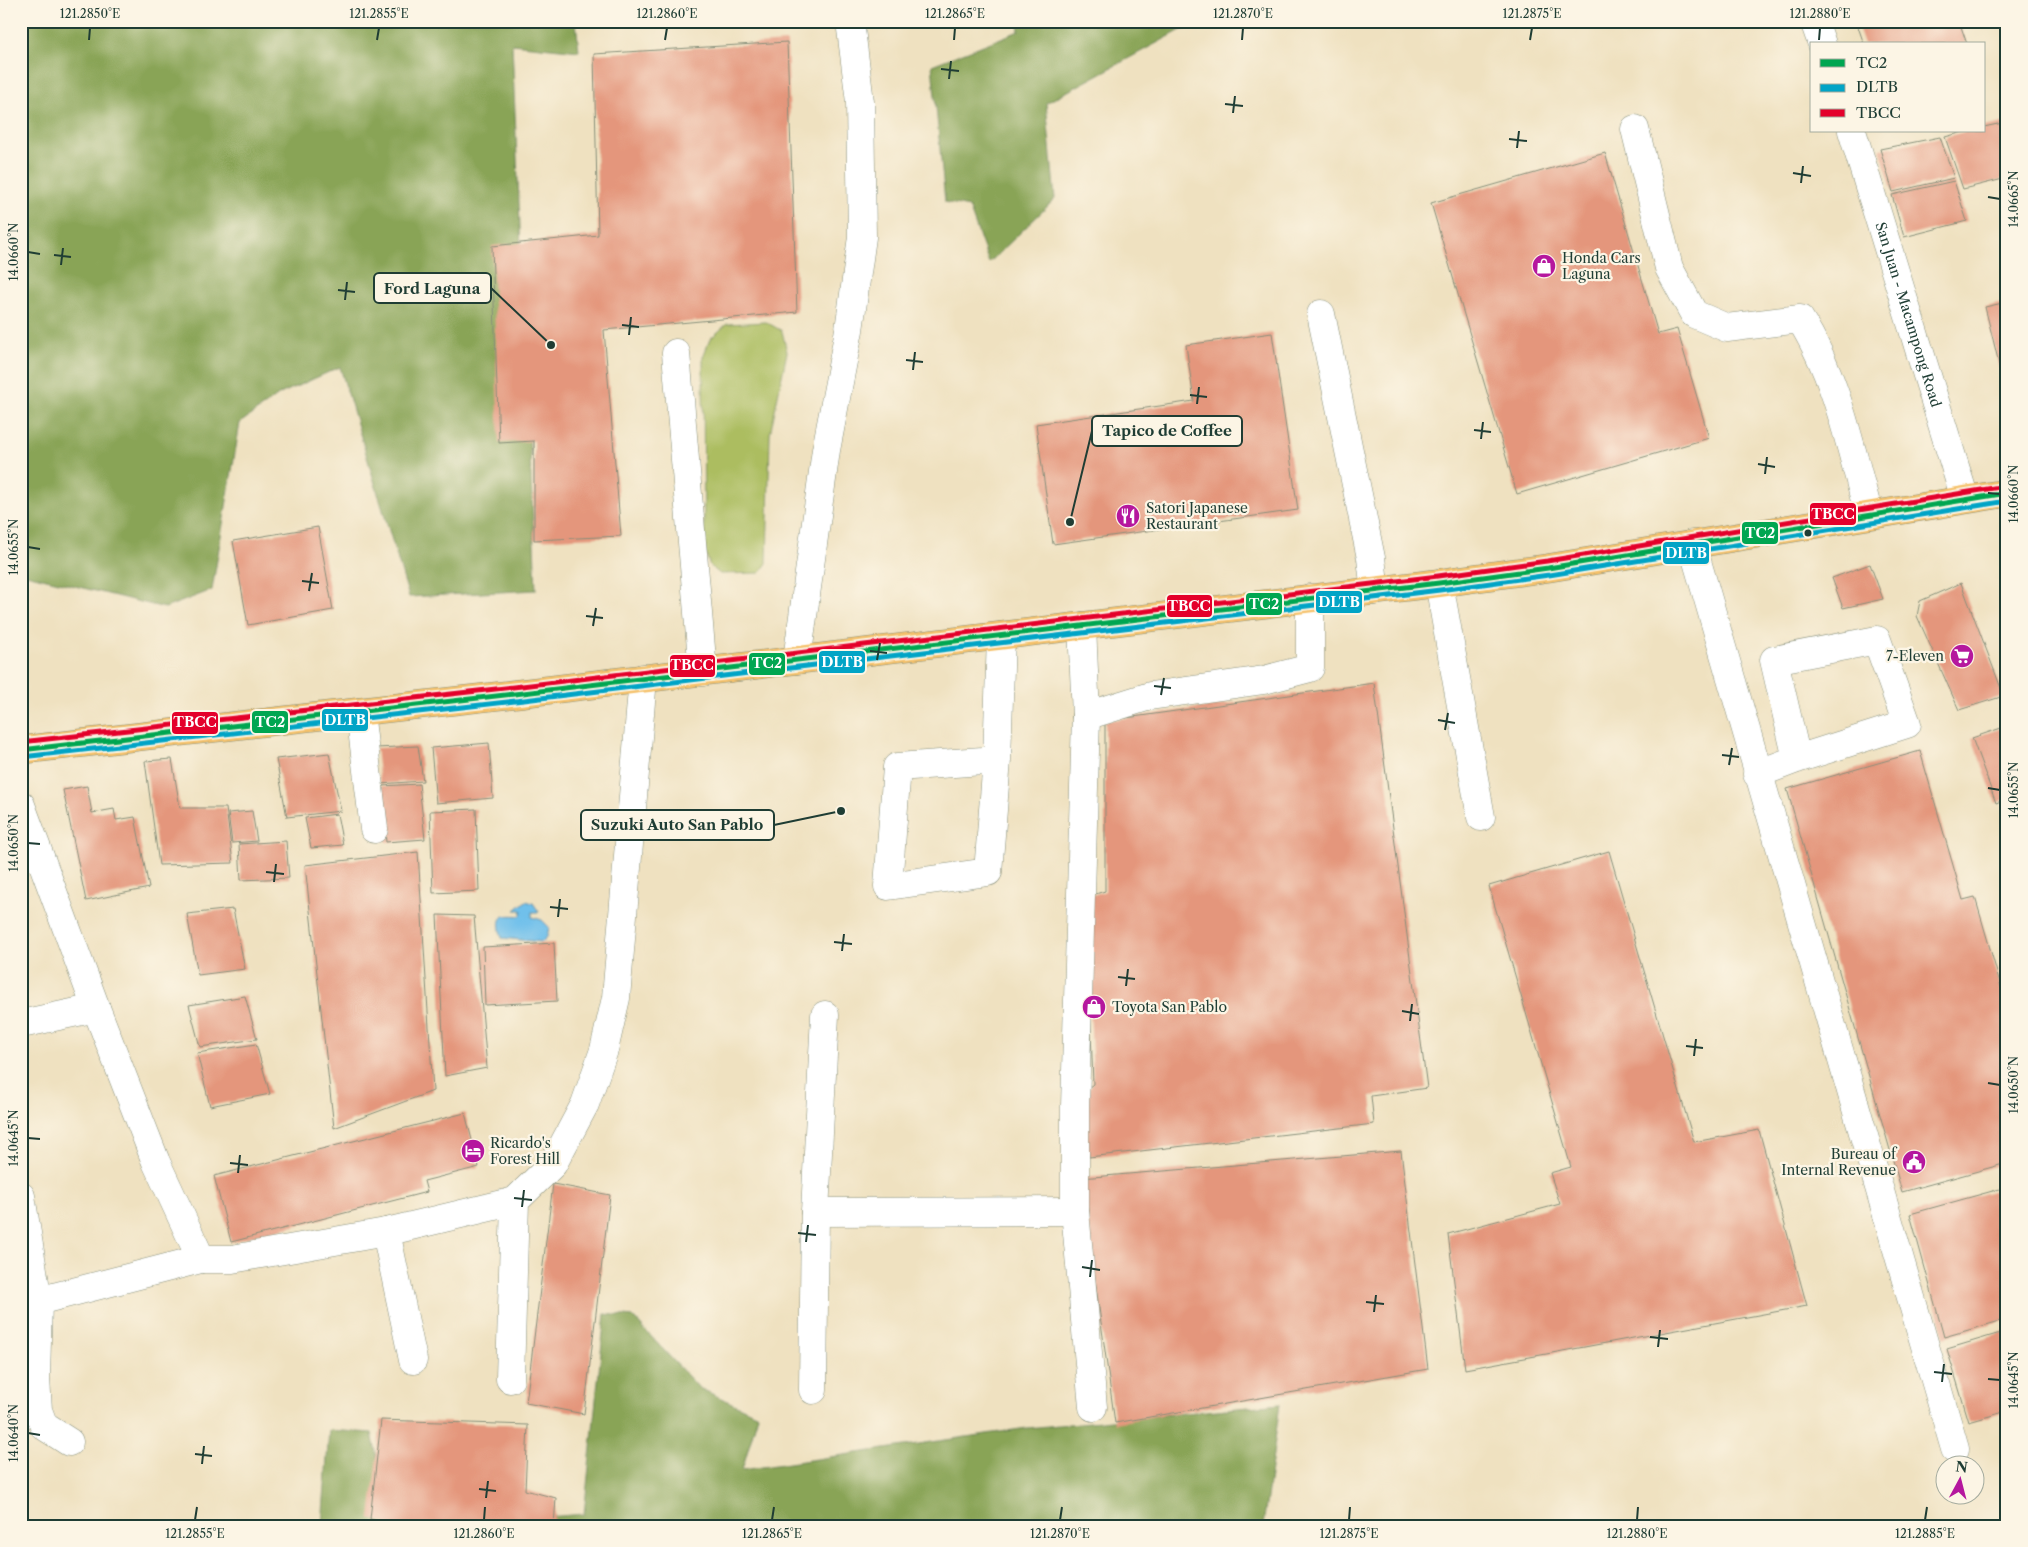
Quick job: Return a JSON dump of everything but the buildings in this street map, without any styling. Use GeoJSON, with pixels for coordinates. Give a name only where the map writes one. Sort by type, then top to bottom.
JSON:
{"type":"FeatureCollection","features":[{"type":"Feature","properties":{"kind":"main road"},"geometry":{"type":"LineString","coordinates":[[21,750],[703,672],[1439,583],[2007,493]]}},
{"type":"Feature","properties":{"kind":"street"},"geometry":{"type":"LineString","coordinates":[[797,660],[826,450],[849,330],[862,237],[860,102],[850,21]]}},
{"type":"Feature","properties":{"kind":"street"},"geometry":{"type":"LineString","coordinates":[[1814,21],[1821,42]]}},
{"type":"Feature","properties":{"kind":"street"},"geometry":{"type":"LineString","coordinates":[[1635,129],[1669,268],[1694,314],[1727,328],[1767,325],[1800,319],[1813,339],[1838,405],[1869,515]]}},
{"type":"Feature","properties":{"kind":"street","name":"San Juan - Macampong Road"},"geometry":{"type":"LineString","coordinates":[[1852,132],[1965,499]]}},
{"type":"Feature","properties":{"kind":"street"},"geometry":{"type":"LineString","coordinates":[[1321,314],[1371,558],[1376,591]]}},
{"type":"Feature","properties":{"kind":"street"},"geometry":{"type":"LineString","coordinates":[[676,353],[703,672]]}},
{"type":"Feature","properties":{"kind":"street"},"geometry":{"type":"LineString","coordinates":[[1692,544],[1757,774],[1955,1449]]}},
{"type":"Feature","properties":{"kind":"street"},"geometry":{"type":"LineString","coordinates":[[1439,583],[1481,817]]}},
{"type":"Feature","properties":{"kind":"street"},"geometry":{"type":"LineString","coordinates":[[1086,716],[1150,696],[1264,680],[1310,668],[1310,598]]}},
{"type":"Feature","properties":{"kind":"street"},"geometry":{"type":"LineString","coordinates":[[1082,626],[1086,716],[1075,1106],[1075,1211],[1093,1407]]}},
{"type":"Feature","properties":{"kind":"street"},"geometry":{"type":"LineString","coordinates":[[997,760],[897,767],[888,886],[988,872],[997,760],[1001,636]]}},
{"type":"Feature","properties":{"kind":"street"},"geometry":{"type":"LineString","coordinates":[[1757,774],[1797,759],[1907,724],[1878,640],[1774,660],[1797,759]]}},
{"type":"Feature","properties":{"kind":"street"},"geometry":{"type":"LineString","coordinates":[[38,1300],[202,1259],[232,1259],[386,1232],[515,1201],[553,1164],[585,1104],[604,1050],[616,998],[643,678]]}},
{"type":"Feature","properties":{"kind":"street"},"geometry":{"type":"LineString","coordinates":[[360,712],[374,829]]}},
{"type":"Feature","properties":{"kind":"street"},"geometry":{"type":"LineString","coordinates":[[21,805],[96,1008],[156,1162],[202,1259]]}},
{"type":"Feature","properties":{"kind":"street"},"geometry":{"type":"LineString","coordinates":[[21,1024],[96,1008]]}},
{"type":"Feature","properties":{"kind":"street"},"geometry":{"type":"LineString","coordinates":[[813,1390],[815,1212],[825,1015]]}},
{"type":"Feature","properties":{"kind":"street"},"geometry":{"type":"LineString","coordinates":[[21,1196],[38,1300],[36,1378],[38,1410],[44,1426],[69,1442]]}},
{"type":"Feature","properties":{"kind":"street"},"geometry":{"type":"LineString","coordinates":[[510,1379],[515,1201]]}},
{"type":"Feature","properties":{"kind":"street"},"geometry":{"type":"LineString","coordinates":[[815,1212],[1075,1211]]}},
{"type":"Feature","properties":{"kind":"street"},"geometry":{"type":"LineString","coordinates":[[386,1232],[413,1360]]}},
{"type":"Feature","properties":{"kind":"green space"},"geometry":{"type":"Polygon","coordinates":[[[21,21],[576,21],[579,51],[512,44],[536,590],[409,597],[340,367],[280,394],[240,423],[212,590],[165,608],[26,574],[21,569],[21,21]]]}},
{"type":"Feature","properties":{"kind":"green space"},"geometry":{"type":"Polygon","coordinates":[[[1018,21],[1222,21],[1181,30],[1046,103],[1055,199],[989,263],[969,207],[945,202],[932,65],[1019,31],[1018,21]]]}},
{"type":"Feature","properties":{"kind":"green space"},"geometry":{"type":"Polygon","coordinates":[[[766,322],[782,331],[787,352],[770,434],[767,563],[760,573],[720,574],[710,566],[704,548],[703,357],[710,339],[727,324],[766,322]]]}},
{"type":"Feature","properties":{"kind":"green space"},"geometry":{"type":"Polygon","coordinates":[[[605,1314],[633,1317],[699,1388],[758,1415],[742,1470],[1027,1428],[1280,1404],[1263,1526],[436,1526],[584,1514],[605,1314]]]}},
{"type":"Feature","properties":{"kind":"green space"},"geometry":{"type":"Polygon","coordinates":[[[329,1430],[372,1433],[384,1492],[402,1526],[322,1526],[329,1430]]]}},
{"type":"Feature","properties":{"kind":"water"},"geometry":{"type":"Polygon","coordinates":[[[526,901],[533,903],[539,912],[532,912],[532,917],[542,920],[549,927],[547,937],[542,942],[502,938],[499,925],[501,918],[504,916],[521,916],[522,910],[515,910],[526,901]]]}},
{"type":"Feature","properties":{"kind":"transit line","name":"TBCC"},"geometry":{"type":"LineString","coordinates":[[21,742],[522,686],[1438,576],[1547,561],[2006,486]]}},
{"type":"Feature","properties":{"kind":"transit line","name":"TC2"},"geometry":{"type":"LineString","coordinates":[[21,750],[523,693],[1439,583],[1548,568],[2007,493]]}},
{"type":"Feature","properties":{"kind":"transit line","name":"DLTB"},"geometry":{"type":"LineString","coordinates":[[22,757],[524,700],[1440,590],[1549,575],[2007,501]]}},
{"type":"Feature","properties":{"kind":"place","name":"Honda Cars Laguna"},"geometry":{"type":"Point","coordinates":[1544,266]}},
{"type":"Feature","properties":{"kind":"place","name":"Ford Laguna"},"geometry":{"type":"Point","coordinates":[551,345]}},
{"type":"Feature","properties":{"kind":"place","name":"Satori Japanese Restaurant"},"geometry":{"type":"Point","coordinates":[1128,516]}},
{"type":"Feature","properties":{"kind":"place","name":"Tapico de Coffee"},"geometry":{"type":"Point","coordinates":[1070,522]}},
{"type":"Feature","properties":{"kind":"place","name":"7-Eleven"},"geometry":{"type":"Point","coordinates":[1962,656]}},
{"type":"Feature","properties":{"kind":"place","name":"Suzuki Auto San Pablo"},"geometry":{"type":"Point","coordinates":[841,811]}},
{"type":"Feature","properties":{"kind":"place","name":"Toyota San Pablo"},"geometry":{"type":"Point","coordinates":[1094,1007]}},
{"type":"Feature","properties":{"kind":"place","name":"Ricardo's Forest Hill"},"geometry":{"type":"Point","coordinates":[473,1151]}},
{"type":"Feature","properties":{"kind":"place","name":"Bureau of Internal Revenue"},"geometry":{"type":"Point","coordinates":[1914,1162]}}]}
